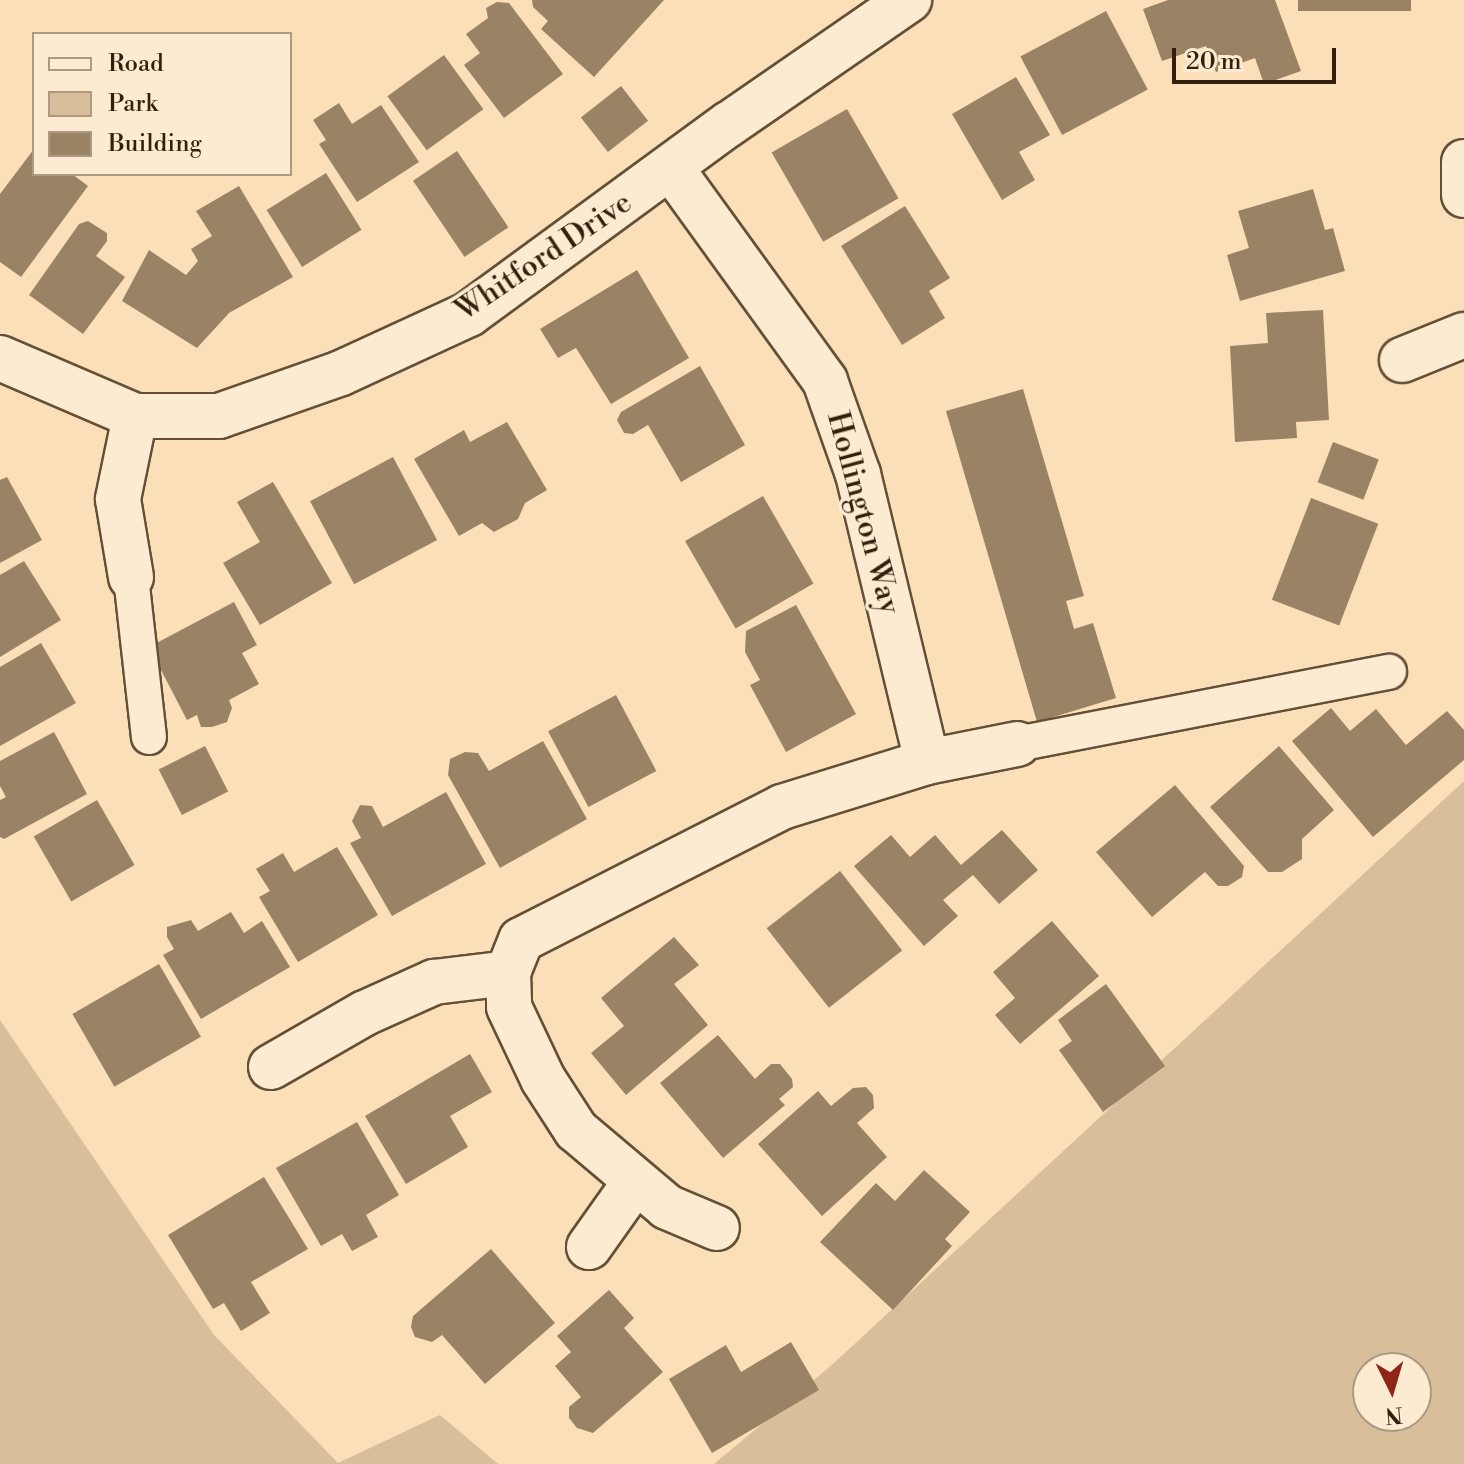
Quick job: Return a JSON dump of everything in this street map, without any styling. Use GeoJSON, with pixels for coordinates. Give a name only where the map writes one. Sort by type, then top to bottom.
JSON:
{"type":"FeatureCollection","features":[{"type":"Feature","properties":{"kind":"street","name":"Whitford Drive"},"geometry":{"type":"LineString","coordinates":[[0,358],[135,416],[219,416],[341,373],[469,314],[909,0]]}},
{"type":"Feature","properties":{"kind":"street"},"geometry":{"type":"LineString","coordinates":[[1464,162],[1464,195]]}},
{"type":"Feature","properties":{"kind":"street","name":"Hollington Way"},"geometry":{"type":"LineString","coordinates":[[671,168],[825,381],[858,474],[927,762]]}},
{"type":"Feature","properties":{"kind":"street"},"geometry":{"type":"LineString","coordinates":[[1402,360],[1464,335]]}},
{"type":"Feature","properties":{"kind":"street"},"geometry":{"type":"LineString","coordinates":[[131,577],[118,499],[135,416]]}},
{"type":"Feature","properties":{"kind":"street"},"geometry":{"type":"LineString","coordinates":[[717,1228],[667,1207],[576,1130],[543,1079],[509,1007],[508,973],[521,940],[782,807],[927,762],[1017,744]]}},
{"type":"Feature","properties":{"kind":"street"},"geometry":{"type":"LineString","coordinates":[[271,1067],[365,1013],[434,982],[508,973]]}},
{"type":"Feature","properties":{"kind":"street"},"geometry":{"type":"LineString","coordinates":[[589,1247],[635,1182]]}},
{"type":"Feature","properties":{"kind":"lane"},"geometry":{"type":"LineString","coordinates":[[131,577],[149,737]]}},
{"type":"Feature","properties":{"kind":"lane"},"geometry":{"type":"LineString","coordinates":[[1017,744],[1389,672]]}},
{"type":"Feature","properties":{"kind":"green space"},"geometry":{"type":"Polygon","coordinates":[[[1464,781],[1464,1464],[714,1464],[834,1363],[1464,781]]]}},
{"type":"Feature","properties":{"kind":"green space"},"geometry":{"type":"Polygon","coordinates":[[[0,1020],[214,1335],[338,1463],[440,1415],[498,1464],[0,1464],[0,1020]]]}},
{"type":"Feature","properties":{"kind":"building"},"geometry":{"type":"Polygon","coordinates":[[[532,0],[664,0],[594,77],[541,29],[548,21],[533,7],[532,0]]]}},
{"type":"Feature","properties":{"kind":"building"},"geometry":{"type":"Polygon","coordinates":[[[1168,0],[1275,0],[1301,71],[1264,84],[1255,58],[1216,72],[1206,46],[1162,61],[1143,9],[1168,0]]]}},
{"type":"Feature","properties":{"kind":"building"},"geometry":{"type":"Polygon","coordinates":[[[1298,0],[1411,0],[1411,11],[1298,11],[1298,0]]]}},
{"type":"Feature","properties":{"kind":"building"},"geometry":{"type":"Polygon","coordinates":[[[497,2],[509,3],[563,74],[504,118],[464,65],[480,53],[466,34],[488,18],[486,8],[497,2]]]}},
{"type":"Feature","properties":{"kind":"building"},"geometry":{"type":"Polygon","coordinates":[[[1106,11],[1148,90],[1062,135],[1020,57],[1106,11]]]}},
{"type":"Feature","properties":{"kind":"building"},"geometry":{"type":"Polygon","coordinates":[[[444,55],[483,109],[427,150],[387,96],[444,55]]]}},
{"type":"Feature","properties":{"kind":"building"},"geometry":{"type":"Polygon","coordinates":[[[1016,77],[1050,135],[1019,152],[1035,180],[1002,200],[952,114],[1016,77]]]}},
{"type":"Feature","properties":{"kind":"building"},"geometry":{"type":"Polygon","coordinates":[[[621,86],[648,121],[608,152],[581,117],[621,86]]]}},
{"type":"Feature","properties":{"kind":"building"},"geometry":{"type":"Polygon","coordinates":[[[339,103],[352,124],[381,105],[419,162],[357,202],[319,144],[326,140],[313,120],[339,103]]]}},
{"type":"Feature","properties":{"kind":"building"},"geometry":{"type":"Polygon","coordinates":[[[847,109],[898,198],[823,242],[772,152],[847,109]]]}},
{"type":"Feature","properties":{"kind":"building"},"geometry":{"type":"Polygon","coordinates":[[[457,151],[508,227],[465,257],[413,181],[457,151]]]}},
{"type":"Feature","properties":{"kind":"building"},"geometry":{"type":"Polygon","coordinates":[[[32,152],[32,176],[75,176],[88,186],[21,277],[0,262],[0,194],[32,152]]]}},
{"type":"Feature","properties":{"kind":"building"},"geometry":{"type":"Polygon","coordinates":[[[326,173],[362,230],[302,267],[267,210],[326,173]]]}},
{"type":"Feature","properties":{"kind":"building"},"geometry":{"type":"Polygon","coordinates":[[[239,186],[293,277],[229,313],[197,348],[122,301],[149,250],[186,275],[198,261],[191,249],[212,236],[196,211],[239,186]]]}},
{"type":"Feature","properties":{"kind":"building"},"geometry":{"type":"Polygon","coordinates":[[[1313,189],[1325,230],[1333,228],[1345,271],[1240,301],[1227,255],[1249,248],[1238,211],[1313,189]]]}},
{"type":"Feature","properties":{"kind":"building"},"geometry":{"type":"Polygon","coordinates":[[[905,206],[950,278],[929,291],[945,318],[902,345],[841,246],[905,206]]]}},
{"type":"Feature","properties":{"kind":"building"},"geometry":{"type":"Polygon","coordinates":[[[88,221],[107,233],[107,241],[96,256],[125,277],[83,334],[29,295],[79,224],[88,221]]]}},
{"type":"Feature","properties":{"kind":"building"},"geometry":{"type":"Polygon","coordinates":[[[637,270],[689,358],[611,404],[576,348],[558,358],[540,329],[637,270]]]}},
{"type":"Feature","properties":{"kind":"building"},"geometry":{"type":"Polygon","coordinates":[[[1323,310],[1329,420],[1296,422],[1297,438],[1235,442],[1230,346],[1268,343],[1266,313],[1323,310]]]}},
{"type":"Feature","properties":{"kind":"building"},"geometry":{"type":"Polygon","coordinates":[[[700,366],[745,445],[681,482],[648,425],[633,434],[624,433],[617,420],[621,412],[700,366]]]}},
{"type":"Feature","properties":{"kind":"building"},"geometry":{"type":"Polygon","coordinates":[[[1023,389],[1084,596],[1066,601],[1074,629],[1093,623],[1116,698],[1037,722],[946,411],[1023,389]]]}},
{"type":"Feature","properties":{"kind":"building"},"geometry":{"type":"Polygon","coordinates":[[[507,422],[547,490],[525,503],[518,519],[494,532],[482,523],[459,536],[414,459],[464,430],[470,442],[507,422]]]}},
{"type":"Feature","properties":{"kind":"building"},"geometry":{"type":"Polygon","coordinates":[[[1333,442],[1379,460],[1363,500],[1318,482],[1333,442]]]}},
{"type":"Feature","properties":{"kind":"building"},"geometry":{"type":"Polygon","coordinates":[[[393,457],[437,540],[354,584],[310,501],[393,457]]]}},
{"type":"Feature","properties":{"kind":"building"},"geometry":{"type":"Polygon","coordinates":[[[7,477],[42,540],[0,563],[0,480],[7,477]]]}},
{"type":"Feature","properties":{"kind":"building"},"geometry":{"type":"Polygon","coordinates":[[[273,482],[332,583],[260,625],[223,563],[260,542],[237,502],[273,482]]]}},
{"type":"Feature","properties":{"kind":"building"},"geometry":{"type":"Polygon","coordinates":[[[763,496],[814,583],[736,628],[685,541],[763,496]]]}},
{"type":"Feature","properties":{"kind":"building"},"geometry":{"type":"Polygon","coordinates":[[[1311,498],[1378,524],[1339,626],[1272,600],[1311,498]]]}},
{"type":"Feature","properties":{"kind":"building"},"geometry":{"type":"Polygon","coordinates":[[[24,561],[61,620],[0,657],[0,575],[24,561]]]}},
{"type":"Feature","properties":{"kind":"building"},"geometry":{"type":"Polygon","coordinates":[[[234,602],[257,645],[242,653],[259,684],[229,700],[232,708],[227,722],[201,727],[197,715],[187,720],[149,647],[234,602]]]}},
{"type":"Feature","properties":{"kind":"building"},"geometry":{"type":"Polygon","coordinates":[[[796,605],[856,714],[786,752],[750,685],[760,680],[745,652],[746,631],[796,605]]]}},
{"type":"Feature","properties":{"kind":"building"},"geometry":{"type":"Polygon","coordinates":[[[41,643],[76,703],[0,746],[0,667],[41,643]]]}},
{"type":"Feature","properties":{"kind":"building"},"geometry":{"type":"Polygon","coordinates":[[[616,695],[656,771],[588,807],[548,731],[616,695]]]}},
{"type":"Feature","properties":{"kind":"building"},"geometry":{"type":"Polygon","coordinates":[[[1331,708],[1350,731],[1376,709],[1406,745],[1447,711],[1464,730],[1464,760],[1373,837],[1292,741],[1331,708]]]}},
{"type":"Feature","properties":{"kind":"building"},"geometry":{"type":"Polygon","coordinates":[[[54,732],[87,794],[4,839],[0,837],[0,800],[6,797],[0,786],[0,761],[54,732]]]}},
{"type":"Feature","properties":{"kind":"building"},"geometry":{"type":"Polygon","coordinates":[[[543,741],[587,819],[500,868],[448,775],[450,759],[465,752],[478,753],[489,771],[543,741]]]}},
{"type":"Feature","properties":{"kind":"building"},"geometry":{"type":"Polygon","coordinates":[[[205,746],[228,791],[182,815],[159,770],[205,746]]]}},
{"type":"Feature","properties":{"kind":"building"},"geometry":{"type":"Polygon","coordinates":[[[1279,746],[1334,810],[1302,839],[1302,859],[1282,872],[1268,872],[1210,807],[1279,746]]]}},
{"type":"Feature","properties":{"kind":"building"},"geometry":{"type":"Polygon","coordinates":[[[1175,785],[1244,866],[1242,877],[1228,886],[1218,886],[1205,872],[1152,917],[1096,852],[1175,785]]]}},
{"type":"Feature","properties":{"kind":"building"},"geometry":{"type":"Polygon","coordinates":[[[446,792],[486,864],[392,916],[350,843],[361,838],[352,821],[360,805],[372,806],[383,827],[446,792]]]}},
{"type":"Feature","properties":{"kind":"building"},"geometry":{"type":"Polygon","coordinates":[[[97,800],[134,865],[71,901],[34,836],[97,800]]]}},
{"type":"Feature","properties":{"kind":"building"},"geometry":{"type":"Polygon","coordinates":[[[1002,830],[1038,870],[999,904],[973,875],[943,900],[958,916],[924,946],[854,866],[891,835],[910,857],[935,835],[961,865],[1002,830]]]}},
{"type":"Feature","properties":{"kind":"building"},"geometry":{"type":"Polygon","coordinates":[[[337,847],[378,915],[298,962],[259,897],[270,891],[256,869],[283,853],[294,872],[337,847]]]}},
{"type":"Feature","properties":{"kind":"building"},"geometry":{"type":"Polygon","coordinates":[[[840,871],[902,951],[829,1008],[767,928],[840,871]]]}},
{"type":"Feature","properties":{"kind":"building"},"geometry":{"type":"Polygon","coordinates":[[[231,912],[244,933],[262,921],[290,967],[201,1019],[163,955],[174,949],[167,937],[167,927],[191,920],[198,931],[231,912]]]}},
{"type":"Feature","properties":{"kind":"building"},"geometry":{"type":"Polygon","coordinates":[[[1052,921],[1099,976],[1020,1044],[995,1015],[1015,998],[993,972],[1052,921]]]}},
{"type":"Feature","properties":{"kind":"building"},"geometry":{"type":"Polygon","coordinates":[[[674,937],[699,965],[674,984],[708,1025],[626,1095],[591,1053],[624,1026],[601,998],[674,937]]]}},
{"type":"Feature","properties":{"kind":"building"},"geometry":{"type":"Polygon","coordinates":[[[159,964],[201,1037],[114,1087],[72,1014],[159,964]]]}},
{"type":"Feature","properties":{"kind":"building"},"geometry":{"type":"Polygon","coordinates":[[[1106,984],[1165,1066],[1103,1112],[1059,1050],[1072,1041],[1058,1020],[1106,984]]]}},
{"type":"Feature","properties":{"kind":"building"},"geometry":{"type":"Polygon","coordinates":[[[718,1035],[755,1079],[771,1064],[780,1064],[792,1079],[793,1087],[779,1099],[785,1105],[723,1158],[660,1083],[718,1035]]]}},
{"type":"Feature","properties":{"kind":"building"},"geometry":{"type":"Polygon","coordinates":[[[470,1054],[492,1092],[450,1116],[468,1147],[406,1184],[365,1116],[470,1054]]]}},
{"type":"Feature","properties":{"kind":"building"},"geometry":{"type":"Polygon","coordinates":[[[866,1087],[873,1095],[874,1108],[857,1123],[887,1157],[822,1216],[758,1144],[818,1091],[831,1106],[853,1088],[866,1087]]]}},
{"type":"Feature","properties":{"kind":"building"},"geometry":{"type":"Polygon","coordinates":[[[357,1122],[399,1195],[366,1215],[378,1237],[352,1251],[342,1234],[321,1246],[276,1168],[357,1122]]]}},
{"type":"Feature","properties":{"kind":"building"},"geometry":{"type":"Polygon","coordinates":[[[924,1170],[970,1212],[945,1239],[952,1246],[893,1310],[820,1242],[876,1183],[895,1201],[924,1170]]]}},
{"type":"Feature","properties":{"kind":"building"},"geometry":{"type":"Polygon","coordinates":[[[264,1177],[308,1249],[251,1282],[270,1313],[241,1331],[224,1303],[213,1309],[168,1235],[264,1177]]]}},
{"type":"Feature","properties":{"kind":"building"},"geometry":{"type":"Polygon","coordinates":[[[491,1249],[555,1323],[485,1384],[442,1335],[432,1342],[415,1337],[411,1327],[413,1316],[491,1249]]]}},
{"type":"Feature","properties":{"kind":"building"},"geometry":{"type":"Polygon","coordinates":[[[609,1290],[634,1318],[624,1328],[663,1372],[593,1433],[577,1428],[569,1418],[569,1407],[581,1397],[555,1366],[571,1352],[557,1336],[609,1290]]]}},
{"type":"Feature","properties":{"kind":"building"},"geometry":{"type":"Polygon","coordinates":[[[791,1342],[819,1390],[712,1453],[669,1379],[726,1345],[741,1372],[791,1342]]]}}]}
